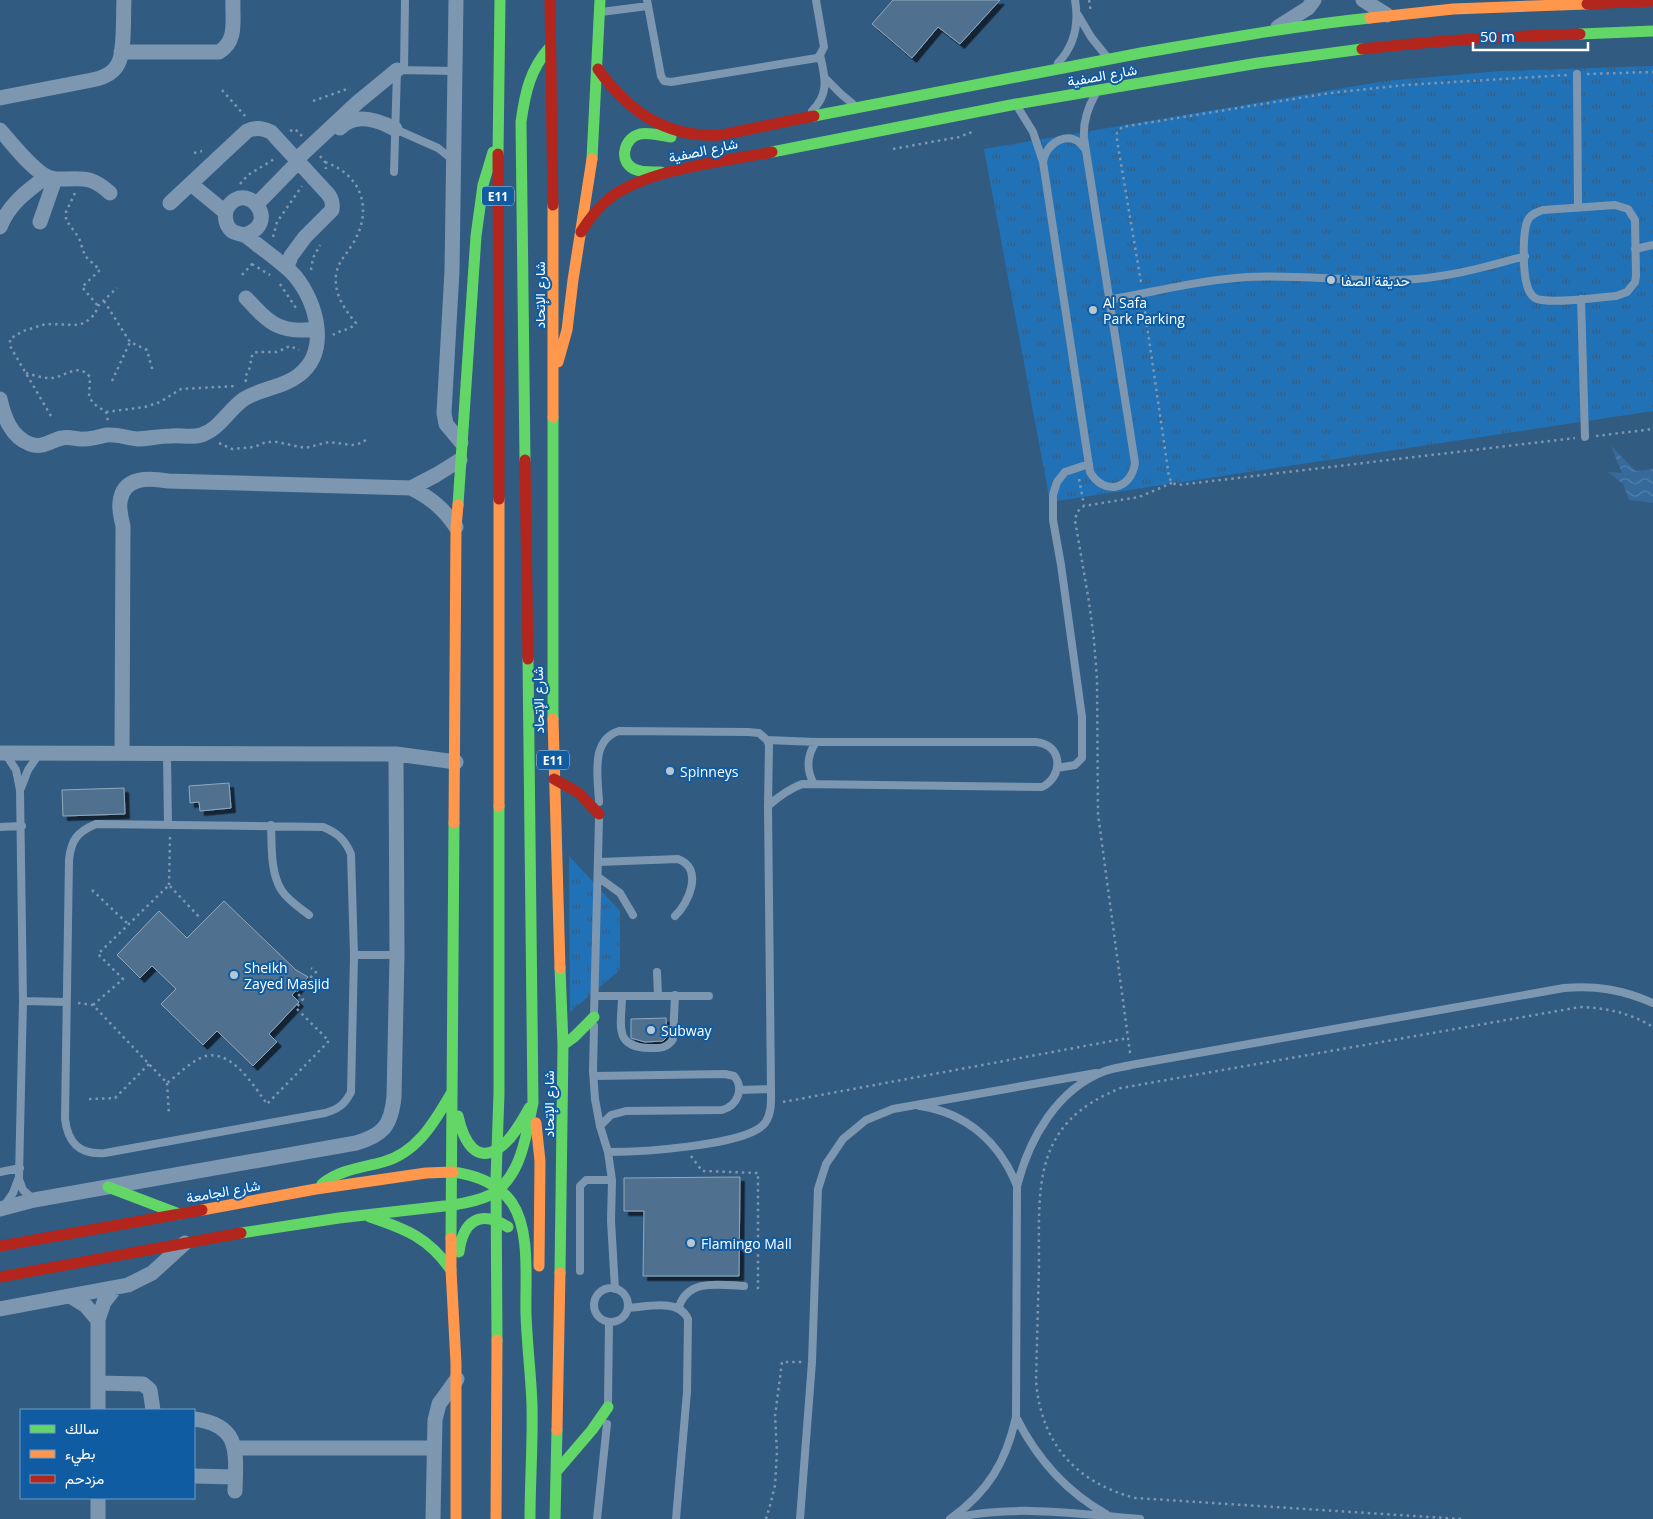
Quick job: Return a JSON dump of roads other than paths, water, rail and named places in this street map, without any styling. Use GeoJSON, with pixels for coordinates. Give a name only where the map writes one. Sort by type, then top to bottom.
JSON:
{"type":"FeatureCollection","features":[{"type":"Feature","properties":{"kind":"main road","name":"E11"},"geometry":{"type":"LineString","coordinates":[[496,1519],[496,1179],[500,994],[498,137],[500,0]]}},
{"type":"Feature","properties":{"kind":"main road","name":"شارع الإتحاد"},"geometry":{"type":"LineString","coordinates":[[550,0],[554,374],[552,683],[563,1046],[562,1196],[555,1519]]}},
{"type":"Feature","properties":{"kind":"main road"},"geometry":{"type":"LineString","coordinates":[[554,374],[567,330],[573,280],[592,166],[601,12],[600,0]]}},
{"type":"Feature","properties":{"kind":"main road","name":"شارع الصفية"},"geometry":{"type":"LineString","coordinates":[[598,69],[608,86],[620,99],[648,119],[699,136],[721,135],[979,82],[1273,30],[1388,15],[1502,7],[1653,1]]}},
{"type":"Feature","properties":{"kind":"main road","name":"شارع الصفية"},"geometry":{"type":"LineString","coordinates":[[582,232],[599,206],[610,197],[637,183],[675,171],[1016,104],[1258,63],[1341,51],[1508,36],[1653,31]]}},
{"type":"Feature","properties":{"kind":"main road"},"geometry":{"type":"LineString","coordinates":[[539,1276],[540,1161],[533,1103],[521,122],[523,104],[533,67],[550,47]]}},
{"type":"Feature","properties":{"kind":"main road"},"geometry":{"type":"LineString","coordinates":[[675,171],[642,172],[632,168],[624,157],[626,143],[633,136],[642,133],[672,137],[699,136]]}},
{"type":"Feature","properties":{"kind":"main road"},"geometry":{"type":"LineString","coordinates":[[456,1519],[456,1324],[451,1270],[456,762],[456,527],[476,236],[483,186],[498,137]]}},
{"type":"Feature","properties":{"kind":"main road"},"geometry":{"type":"LineString","coordinates":[[554,779],[580,792],[599,814]]}},
{"type":"Feature","properties":{"kind":"main road"},"geometry":{"type":"LineString","coordinates":[[563,1046],[594,1017]]}},
{"type":"Feature","properties":{"kind":"main road"},"geometry":{"type":"LineString","coordinates":[[452,1092],[460,1126],[467,1144],[482,1154],[502,1146],[533,1103]]}},
{"type":"Feature","properties":{"kind":"main road"},"geometry":{"type":"LineString","coordinates":[[316,1189],[333,1175],[395,1158],[414,1145],[434,1121],[452,1092]]}},
{"type":"Feature","properties":{"kind":"main road"},"geometry":{"type":"LineString","coordinates":[[0,1277],[186,1242],[365,1215],[465,1204],[481,1200],[499,1189],[509,1180],[517,1168],[522,1154],[533,1103]]}},
{"type":"Feature","properties":{"kind":"main road","name":"شارع الجامعة"},"geometry":{"type":"LineString","coordinates":[[0,1246],[316,1189],[426,1173],[453,1172],[468,1174],[482,1178],[499,1189]]}},
{"type":"Feature","properties":{"kind":"main road"},"geometry":{"type":"LineString","coordinates":[[426,1173],[438,1178],[443,1183],[444,1189],[443,1195],[428,1207]]}},
{"type":"Feature","properties":{"kind":"main road"},"geometry":{"type":"LineString","coordinates":[[108,1187],[179,1214]]}},
{"type":"Feature","properties":{"kind":"main road"},"geometry":{"type":"LineString","coordinates":[[499,1189],[510,1200],[517,1213],[524,1250],[532,1416],[530,1519]]}},
{"type":"Feature","properties":{"kind":"main road"},"geometry":{"type":"LineString","coordinates":[[365,1215],[422,1237],[444,1258],[451,1270]]}},
{"type":"Feature","properties":{"kind":"main road"},"geometry":{"type":"LineString","coordinates":[[456,1324],[459,1304],[459,1248],[465,1228],[474,1220],[486,1217],[498,1219],[508,1227],[524,1250]]}},
{"type":"Feature","properties":{"kind":"main road"},"geometry":{"type":"LineString","coordinates":[[528,1360],[535,1345],[538,1329]]}},
{"type":"Feature","properties":{"kind":"main road"},"geometry":{"type":"LineString","coordinates":[[556,1472],[608,1407]]}},
{"type":"Feature","properties":{"kind":"street"},"geometry":{"type":"LineString","coordinates":[[0,98],[103,78],[113,72],[119,63],[121,52],[124,0]]}},
{"type":"Feature","properties":{"kind":"street"},"geometry":{"type":"LineString","coordinates":[[121,52],[219,52],[226,48],[231,41],[233,0]]}},
{"type":"Feature","properties":{"kind":"street"},"geometry":{"type":"LineString","coordinates":[[456,0],[452,271],[444,413],[446,424],[450,431],[461,442]]}},
{"type":"Feature","properties":{"kind":"street"},"geometry":{"type":"LineString","coordinates":[[1273,30],[1308,8],[1314,0]]}},
{"type":"Feature","properties":{"kind":"street"},"geometry":{"type":"LineString","coordinates":[[1364,0],[1388,15]]}},
{"type":"Feature","properties":{"kind":"street"},"geometry":{"type":"LineString","coordinates":[[257,204],[299,163],[345,124],[368,93],[400,70]]}},
{"type":"Feature","properties":{"kind":"street"},"geometry":{"type":"LineString","coordinates":[[351,115],[371,119],[396,129]]}},
{"type":"Feature","properties":{"kind":"street"},"geometry":{"type":"LineString","coordinates":[[170,203],[247,132],[254,128],[263,128],[271,132],[332,198],[332,210],[301,241],[291,256],[287,267]]}},
{"type":"Feature","properties":{"kind":"street"},"geometry":{"type":"LineString","coordinates":[[0,130],[29,162],[51,178]]}},
{"type":"Feature","properties":{"kind":"street"},"geometry":{"type":"LineString","coordinates":[[40,222],[51,178]]}},
{"type":"Feature","properties":{"kind":"street"},"geometry":{"type":"LineString","coordinates":[[0,227],[8,210],[18,198],[51,178],[90,179],[100,184],[110,193]]}},
{"type":"Feature","properties":{"kind":"street"},"geometry":{"type":"LineString","coordinates":[[191,184],[225,212]]}},
{"type":"Feature","properties":{"kind":"street"},"geometry":{"type":"LineString","coordinates":[[250,199],[257,204],[261,211],[261,220],[258,227],[252,232],[244,235],[237,234],[227,225],[225,212],[235,200],[250,199]]}},
{"type":"Feature","properties":{"kind":"street"},"geometry":{"type":"LineString","coordinates":[[0,399],[3,413],[9,426],[29,444],[39,446],[63,438],[85,439],[112,434],[138,439],[166,436],[193,437],[209,431],[243,400],[250,390],[290,381],[300,374],[315,356],[318,343],[317,329],[309,298],[287,267],[244,235]]}},
{"type":"Feature","properties":{"kind":"street"},"geometry":{"type":"LineString","coordinates":[[246,298],[273,324],[288,330],[301,332],[317,329]]}},
{"type":"Feature","properties":{"kind":"street"},"geometry":{"type":"LineString","coordinates":[[122,752],[123,526],[128,503],[134,494],[143,487],[168,481],[411,488],[460,460]]}},
{"type":"Feature","properties":{"kind":"street"},"geometry":{"type":"LineString","coordinates":[[411,488],[437,504],[448,514],[456,527]]}},
{"type":"Feature","properties":{"kind":"street"},"geometry":{"type":"LineString","coordinates":[[3,753],[396,754],[456,762]]}},
{"type":"Feature","properties":{"kind":"street"},"geometry":{"type":"LineString","coordinates":[[1,1208],[34,1200],[356,1142],[372,1138],[384,1128],[392,1114],[397,955],[396,754]]}},
{"type":"Feature","properties":{"kind":"street"},"geometry":{"type":"LineString","coordinates":[[0,1309],[128,1285],[152,1273],[186,1242]]}},
{"type":"Feature","properties":{"kind":"street"},"geometry":{"type":"LineString","coordinates":[[98,1409],[98,1320],[104,1302],[116,1288]]}},
{"type":"Feature","properties":{"kind":"street"},"geometry":{"type":"LineString","coordinates":[[70,1296],[86,1306],[98,1320]]}},
{"type":"Feature","properties":{"kind":"street"},"geometry":{"type":"LineString","coordinates":[[433,1519],[433,1448],[436,1412],[444,1396],[457,1378]]}},
{"type":"Feature","properties":{"kind":"street"},"geometry":{"type":"LineString","coordinates":[[98,1383],[143,1384],[150,1390],[152,1409]]}},
{"type":"Feature","properties":{"kind":"street"},"geometry":{"type":"LineString","coordinates":[[195,1419],[213,1423],[221,1427],[232,1440],[235,1448],[235,1484],[195,1476]]}},
{"type":"Feature","properties":{"kind":"street"},"geometry":{"type":"LineString","coordinates":[[235,1448],[433,1448]]}},
{"type":"Feature","properties":{"kind":"street"},"geometry":{"type":"LineString","coordinates":[[98,1499],[98,1519]]}},
{"type":"Feature","properties":{"kind":"lane"},"geometry":{"type":"LineString","coordinates":[[394,172],[404,0]]}},
{"type":"Feature","properties":{"kind":"lane"},"geometry":{"type":"LineString","coordinates":[[601,12],[648,3],[661,76],[667,82],[813,59],[820,55],[824,47],[816,0]]}},
{"type":"Feature","properties":{"kind":"lane"},"geometry":{"type":"LineString","coordinates":[[1051,70],[1071,45],[1076,26],[1075,0]]}},
{"type":"Feature","properties":{"kind":"lane"},"geometry":{"type":"LineString","coordinates":[[1077,13],[1091,37],[1109,59]]}},
{"type":"Feature","properties":{"kind":"lane"},"geometry":{"type":"LineString","coordinates":[[799,120],[814,110],[823,95],[825,78],[820,55]]}},
{"type":"Feature","properties":{"kind":"lane"},"geometry":{"type":"LineString","coordinates":[[400,70],[455,71]]}},
{"type":"Feature","properties":{"kind":"lane"},"geometry":{"type":"LineString","coordinates":[[1577,74],[1578,208]]}},
{"type":"Feature","properties":{"kind":"lane"},"geometry":{"type":"LineString","coordinates":[[825,78],[841,94],[859,107]]}},
{"type":"Feature","properties":{"kind":"lane"},"geometry":{"type":"LineString","coordinates":[[1016,104],[1033,132],[1043,162],[1090,472],[1100,484],[1116,487],[1124,484],[1130,478],[1134,471],[1135,463],[1108,300],[1083,126],[1086,114],[1097,91]]}},
{"type":"Feature","properties":{"kind":"lane"},"geometry":{"type":"LineString","coordinates":[[396,129],[438,148],[453,160]]}},
{"type":"Feature","properties":{"kind":"lane"},"geometry":{"type":"LineString","coordinates":[[1043,162],[1048,148],[1060,140],[1075,140],[1082,144],[1086,151]]}},
{"type":"Feature","properties":{"kind":"lane"},"geometry":{"type":"LineString","coordinates":[[1615,205],[1628,209],[1635,220],[1635,249],[1635,282],[1627,292],[1616,296],[1548,301],[1535,297],[1527,286],[1525,229],[1530,216],[1536,212],[1615,205]]}},
{"type":"Feature","properties":{"kind":"lane"},"geometry":{"type":"LineString","coordinates":[[1635,249],[1653,245]]}},
{"type":"Feature","properties":{"kind":"lane"},"geometry":{"type":"LineString","coordinates":[[1108,300],[1217,280],[1245,277],[1301,276],[1364,280],[1434,278],[1468,272],[1525,256]]}},
{"type":"Feature","properties":{"kind":"lane"},"geometry":{"type":"LineString","coordinates":[[1581,299],[1585,437]]}},
{"type":"Feature","properties":{"kind":"lane"},"geometry":{"type":"LineString","coordinates":[[1057,768],[1075,765],[1082,758],[1082,717],[1062,565],[1053,520],[1053,495],[1058,482],[1066,472],[1089,464]]}},
{"type":"Feature","properties":{"kind":"lane"},"geometry":{"type":"LineString","coordinates":[[615,1289],[611,1222],[612,1180],[608,1152],[600,1126],[595,1099],[594,1076],[599,862],[599,748],[607,737],[619,731],[748,732],[759,733],[768,740],[816,742],[1044,743],[1055,751],[1057,768],[1054,778],[1042,788],[802,784],[775,799],[768,806]]}},
{"type":"Feature","properties":{"kind":"lane"},"geometry":{"type":"LineString","coordinates":[[608,1152],[659,1151],[736,1138],[752,1132],[764,1124],[770,1114],[768,740]]}},
{"type":"Feature","properties":{"kind":"lane"},"geometry":{"type":"LineString","coordinates":[[814,784],[808,764],[816,742]]}},
{"type":"Feature","properties":{"kind":"lane"},"geometry":{"type":"LineString","coordinates":[[1,1208],[13,1193],[20,1168],[23,1001],[20,790],[16,770],[3,753]]}},
{"type":"Feature","properties":{"kind":"lane"},"geometry":{"type":"LineString","coordinates":[[20,790],[28,770],[40,753]]}},
{"type":"Feature","properties":{"kind":"lane"},"geometry":{"type":"LineString","coordinates":[[167,754],[169,825]]}},
{"type":"Feature","properties":{"kind":"lane"},"geometry":{"type":"LineString","coordinates":[[96,824],[271,825],[323,827],[336,832],[346,842],[352,854],[354,955],[351,1092],[346,1102],[337,1110],[106,1153],[93,1154],[82,1150],[72,1142],[66,1131],[65,1119],[69,860],[70,848],[76,837],[85,829],[96,824]]}},
{"type":"Feature","properties":{"kind":"lane"},"geometry":{"type":"LineString","coordinates":[[271,825],[273,864],[276,878],[282,891],[309,915]]}},
{"type":"Feature","properties":{"kind":"lane"},"geometry":{"type":"LineString","coordinates":[[0,827],[22,826]]}},
{"type":"Feature","properties":{"kind":"lane"},"geometry":{"type":"LineString","coordinates":[[599,862],[678,860],[684,862],[689,866],[691,872],[691,890],[685,904],[675,916]]}},
{"type":"Feature","properties":{"kind":"lane"},"geometry":{"type":"LineString","coordinates":[[598,877],[620,893],[633,915]]}},
{"type":"Feature","properties":{"kind":"lane"},"geometry":{"type":"LineString","coordinates":[[354,955],[397,955]]}},
{"type":"Feature","properties":{"kind":"lane"},"geometry":{"type":"LineString","coordinates":[[657,972],[658,995]]}},
{"type":"Feature","properties":{"kind":"lane"},"geometry":{"type":"LineString","coordinates":[[800,1519],[812,1362],[817,1202],[821,1176],[833,1151],[854,1129],[879,1114],[914,1105],[1564,988],[1591,987],[1618,990],[1653,1003]]}},
{"type":"Feature","properties":{"kind":"lane"},"geometry":{"type":"LineString","coordinates":[[622,996],[622,1030],[625,1041],[634,1047],[659,1048],[670,1044],[673,1040],[675,995]]}},
{"type":"Feature","properties":{"kind":"lane"},"geometry":{"type":"LineString","coordinates":[[595,996],[709,996]]}},
{"type":"Feature","properties":{"kind":"lane"},"geometry":{"type":"LineString","coordinates":[[23,1001],[66,1002]]}},
{"type":"Feature","properties":{"kind":"lane"},"geometry":{"type":"LineString","coordinates":[[950,1519],[964,1508],[989,1482],[1006,1451],[1016,1417],[1017,1186],[1027,1152],[1044,1121],[1070,1092],[1086,1080],[1105,1071]]}},
{"type":"Feature","properties":{"kind":"lane"},"geometry":{"type":"LineString","coordinates":[[594,1076],[730,1074],[738,1080],[737,1100],[733,1105],[722,1110],[626,1110],[612,1115],[600,1126]]}},
{"type":"Feature","properties":{"kind":"lane"},"geometry":{"type":"LineString","coordinates":[[739,1090],[771,1089]]}},
{"type":"Feature","properties":{"kind":"lane"},"geometry":{"type":"LineString","coordinates":[[914,1105],[948,1113],[978,1130],[1002,1155],[1011,1170],[1017,1186]]}},
{"type":"Feature","properties":{"kind":"lane"},"geometry":{"type":"LineString","coordinates":[[0,1172],[20,1168]]}},
{"type":"Feature","properties":{"kind":"lane"},"geometry":{"type":"LineString","coordinates":[[19,1177],[23,1190],[34,1200]]}},
{"type":"Feature","properties":{"kind":"lane"},"geometry":{"type":"LineString","coordinates":[[580,1271],[580,1186],[586,1180],[612,1180]]}},
{"type":"Feature","properties":{"kind":"lane"},"geometry":{"type":"LineString","coordinates":[[680,1307],[684,1296],[698,1286],[744,1286]]}},
{"type":"Feature","properties":{"kind":"lane"},"geometry":{"type":"LineString","coordinates":[[615,1289],[625,1296],[628,1308],[619,1320],[609,1322],[599,1318],[596,1314],[594,1303],[596,1297],[604,1290],[615,1289]]}},
{"type":"Feature","properties":{"kind":"lane"},"geometry":{"type":"LineString","coordinates":[[628,1308],[672,1305],[680,1307],[688,1319],[687,1392],[676,1519]]}},
{"type":"Feature","properties":{"kind":"lane"},"geometry":{"type":"LineString","coordinates":[[597,1519],[608,1407],[609,1322]]}},
{"type":"Feature","properties":{"kind":"lane"},"geometry":{"type":"LineString","coordinates":[[1016,1417],[1035,1452],[1054,1475],[1076,1495],[1109,1516]]}},
{"type":"Feature","properties":{"kind":"lane"},"geometry":{"type":"LineString","coordinates":[[950,1519],[973,1514],[1013,1512],[1053,1512],[1140,1519]]}},
{"type":"Feature","properties":{"kind":"water"},"geometry":{"type":"Polygon","coordinates":[[[1611,446],[1636,471],[1653,469],[1653,503],[1629,500],[1623,484],[1608,472],[1622,473],[1611,446]]]}},
{"type":"Feature","properties":{"kind":"place","name":"حديقة الصفا"},"geometry":{"type":"Point","coordinates":[1331,280]}},
{"type":"Feature","properties":{"kind":"place","name":"Al Safa Park Parking"},"geometry":{"type":"Point","coordinates":[1093,310]}},
{"type":"Feature","properties":{"kind":"place","name":"Spinneys"},"geometry":{"type":"Point","coordinates":[670,771]}},
{"type":"Feature","properties":{"kind":"place","name":"Sheikh Zayed Masjid"},"geometry":{"type":"Point","coordinates":[234,975]}},
{"type":"Feature","properties":{"kind":"place","name":"Subway"},"geometry":{"type":"Point","coordinates":[651,1030]}},
{"type":"Feature","properties":{"kind":"place","name":"Flamingo Mall"},"geometry":{"type":"Point","coordinates":[691,1243]}}]}
